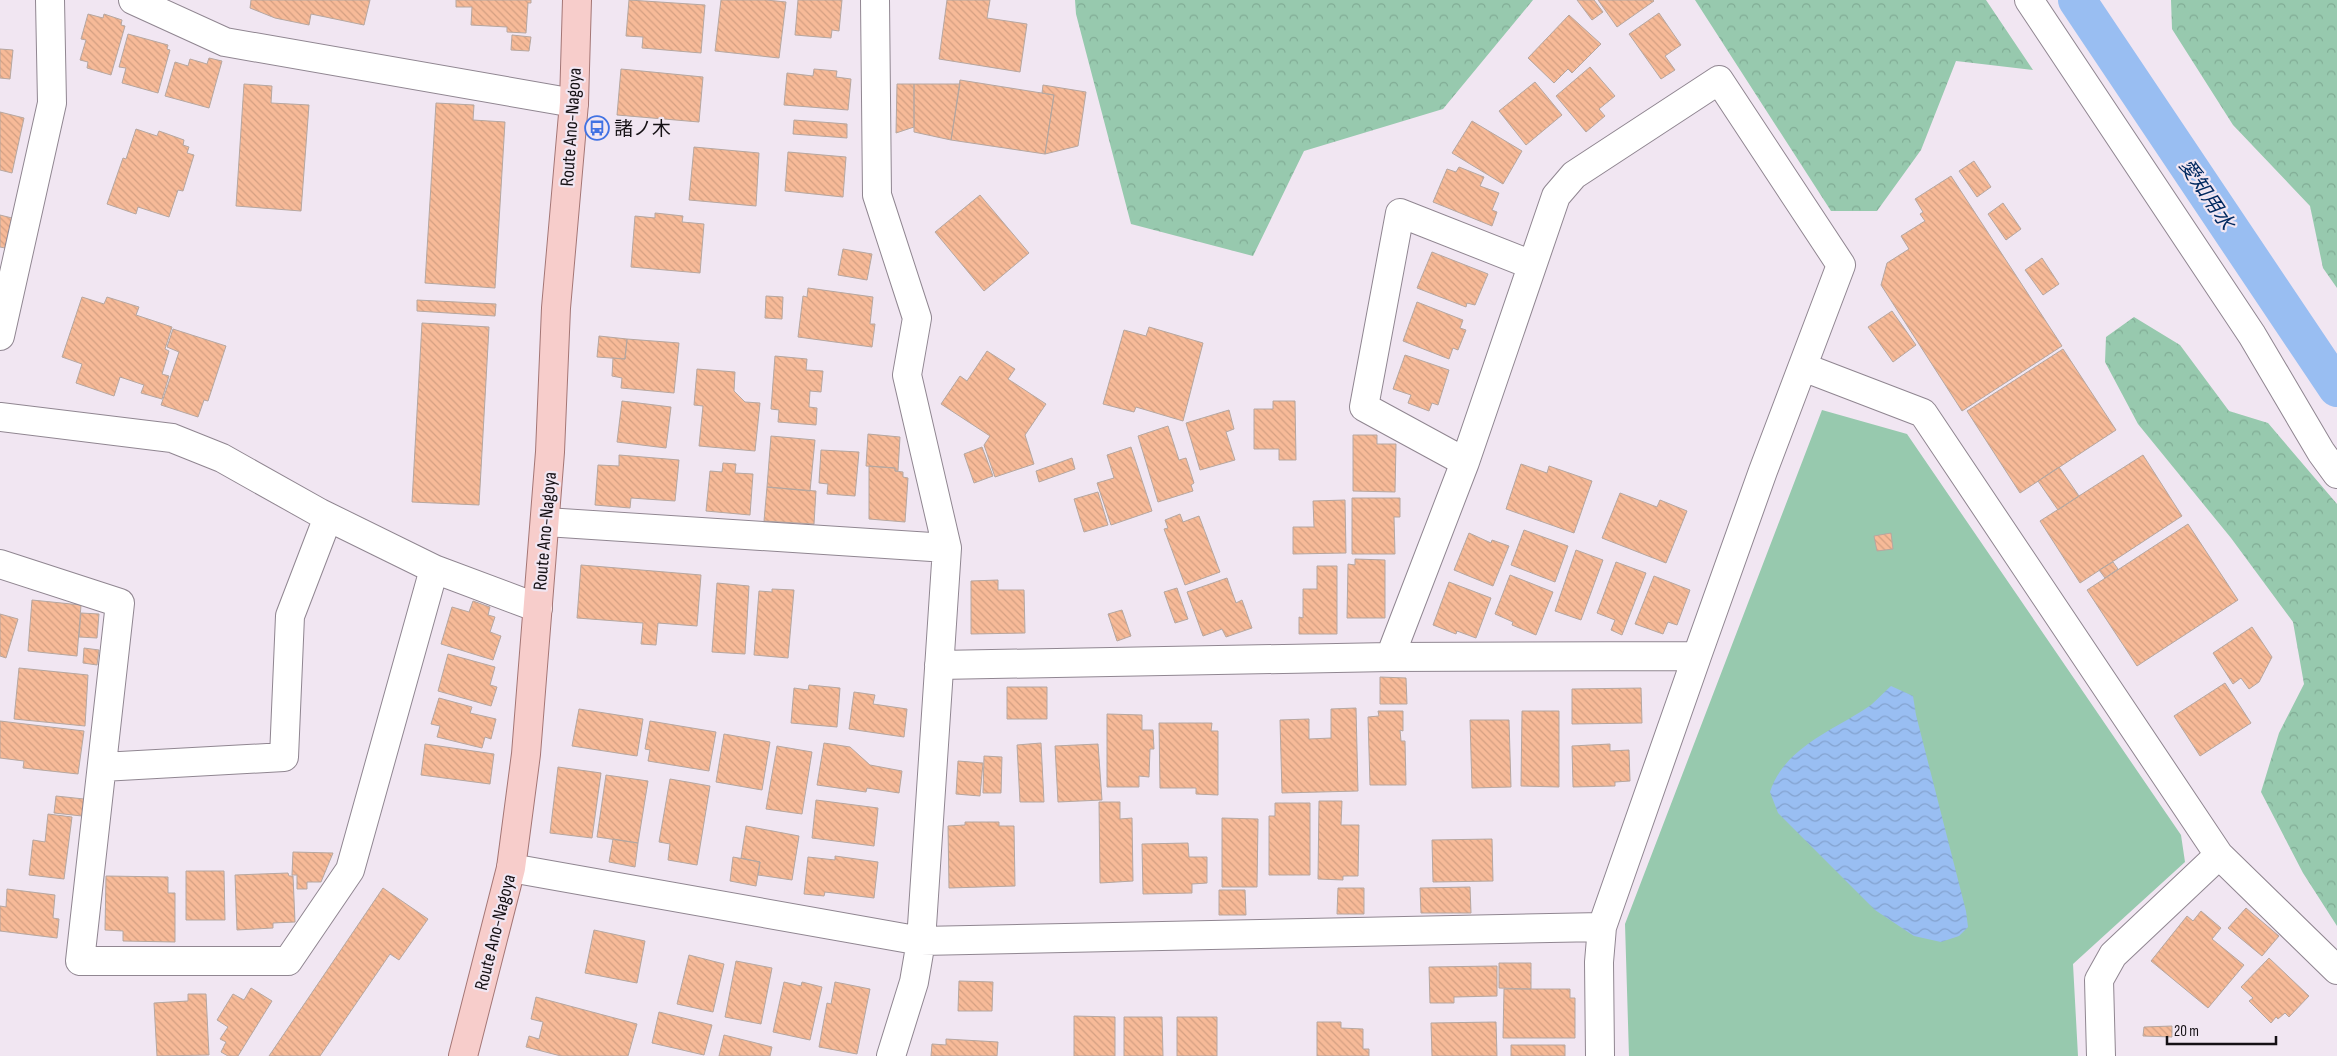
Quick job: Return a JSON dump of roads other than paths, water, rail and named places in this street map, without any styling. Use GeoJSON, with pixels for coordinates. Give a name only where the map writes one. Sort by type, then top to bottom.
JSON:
{"type":"FeatureCollection","features":[{"type":"Feature","properties":{"kind":"main road","name":"Route Ano-Nagoya"},"geometry":{"type":"LineString","coordinates":[[463,1056],[511,868],[526,754],[546,522],[556,308],[574,103],[577,0]]}},
{"type":"Feature","properties":{"kind":"street"},"geometry":{"type":"LineString","coordinates":[[0,336],[52,103],[50,0]]}},
{"type":"Feature","properties":{"kind":"street"},"geometry":{"type":"LineString","coordinates":[[133,0],[225,42],[574,103]]}},
{"type":"Feature","properties":{"kind":"street"},"geometry":{"type":"LineString","coordinates":[[875,0],[877,195],[917,318],[907,375],[947,548],[921,941],[914,982],[891,1056]]}},
{"type":"Feature","properties":{"kind":"street"},"geometry":{"type":"LineString","coordinates":[[2029,0],[2252,335],[2321,452],[2337,474]]}},
{"type":"Feature","properties":{"kind":"street"},"geometry":{"type":"LineString","coordinates":[[1390,657],[1465,462],[1556,196],[1574,175],[1719,80],[1841,265],[1763,471],[1602,928],[1599,962],[1600,1056]]}},
{"type":"Feature","properties":{"kind":"street"},"geometry":{"type":"LineString","coordinates":[[1465,462],[1364,407],[1400,213],[1532,264]]}},
{"type":"Feature","properties":{"kind":"street"},"geometry":{"type":"LineString","coordinates":[[1803,367],[1922,413],[2219,855],[2337,970]]}},
{"type":"Feature","properties":{"kind":"street"},"geometry":{"type":"LineString","coordinates":[[0,417],[172,438],[222,458],[328,517],[434,569],[538,608]]}},
{"type":"Feature","properties":{"kind":"street"},"geometry":{"type":"LineString","coordinates":[[102,767],[284,757],[290,616],[328,517]]}},
{"type":"Feature","properties":{"kind":"street"},"geometry":{"type":"LineString","coordinates":[[546,522],[947,548]]}},
{"type":"Feature","properties":{"kind":"street"},"geometry":{"type":"LineString","coordinates":[[0,564],[120,603],[80,961],[288,961],[350,870],[434,569]]}},
{"type":"Feature","properties":{"kind":"street"},"geometry":{"type":"LineString","coordinates":[[939,665],[1390,657],[1697,656]]}},
{"type":"Feature","properties":{"kind":"street"},"geometry":{"type":"LineString","coordinates":[[2101,1056],[2099,980],[2113,955],[2219,855]]}},
{"type":"Feature","properties":{"kind":"street"},"geometry":{"type":"LineString","coordinates":[[511,868],[921,941],[1602,928]]}},
{"type":"Feature","properties":{"kind":"water"},"geometry":{"type":"Polygon","coordinates":[[[1891,686],[1913,696],[1916,715],[1966,911],[1968,927],[1959,936],[1941,942],[1914,936],[1875,910],[1778,813],[1770,792],[1777,776],[1799,751],[1871,705],[1891,686]]]}},
{"type":"Feature","properties":{"kind":"waterway","name":"愛知用水"},"geometry":{"type":"LineString","coordinates":[[2077,0],[2337,388]]}},
{"type":"Feature","properties":{"kind":"place","name":"諸ノ木"},"geometry":{"type":"Point","coordinates":[597,128]}}]}
